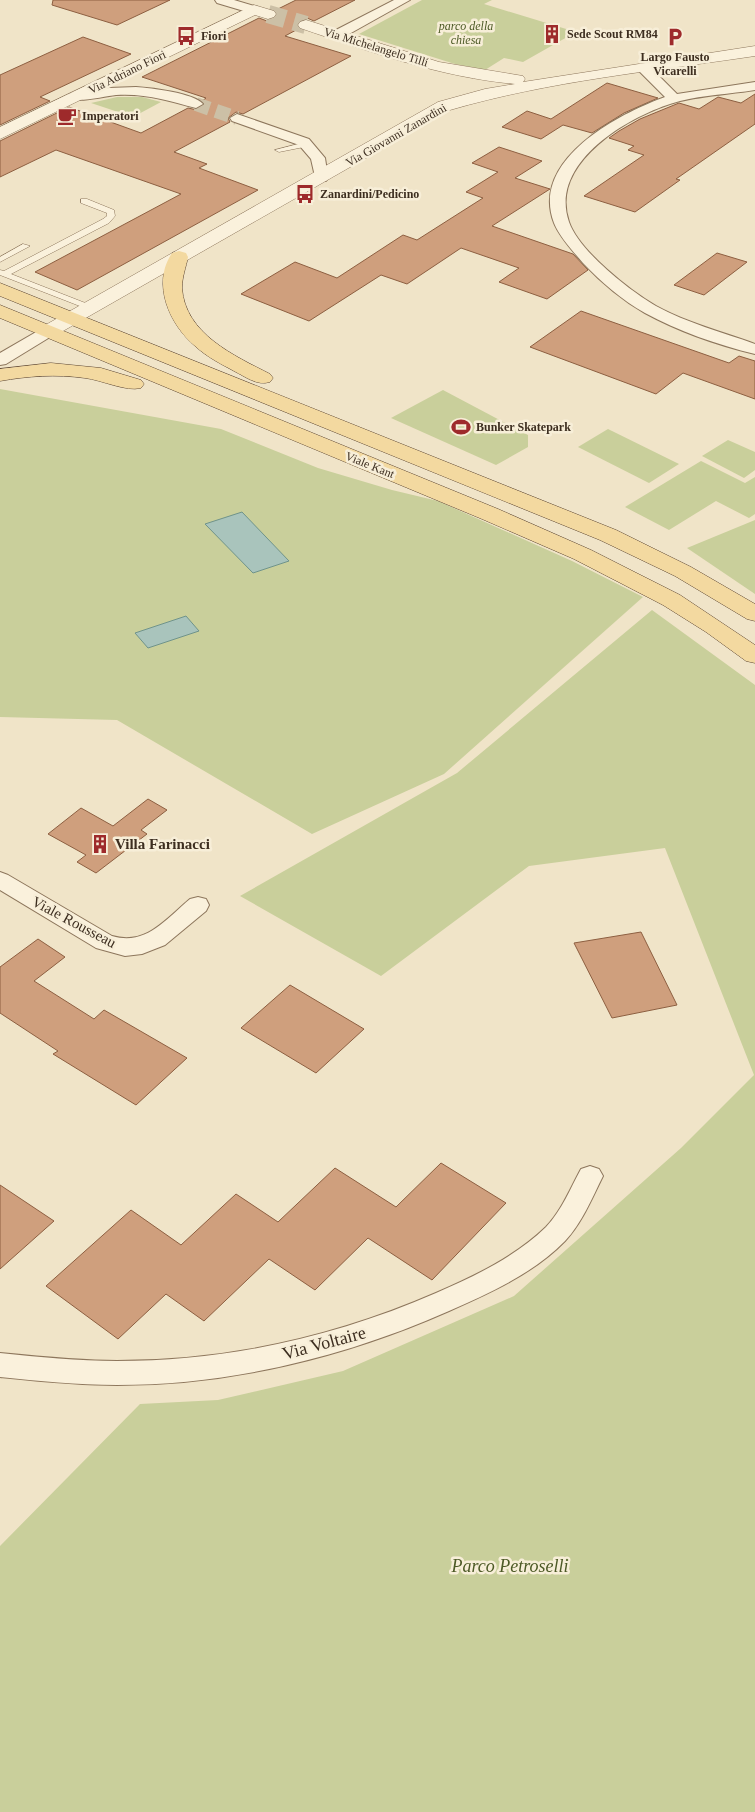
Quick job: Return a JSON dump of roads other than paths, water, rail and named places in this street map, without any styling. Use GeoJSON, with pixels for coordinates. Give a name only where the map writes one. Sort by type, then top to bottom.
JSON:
{"type":"FeatureCollection","features":[{"type":"Feature","properties":{"kind":"main road"},"geometry":{"type":"LineString","coordinates":[[180,257],[173,284],[174,298],[182,318],[200,342],[231,362],[346,418],[401,451]]}},
{"type":"Feature","properties":{"kind":"main road","name":"Viale Kant"},"geometry":{"type":"LineString","coordinates":[[1,278],[401,451],[608,535],[713,587],[755,614]]}},
{"type":"Feature","properties":{"kind":"main road","name":"Viale Kant"},"geometry":{"type":"LineString","coordinates":[[0,311],[506,521],[603,565],[690,611],[732,638],[755,656]]}},
{"type":"Feature","properties":{"kind":"main road"},"geometry":{"type":"LineString","coordinates":[[0,375],[62,369],[97,373],[118,378],[205,411],[305,438]]}},
{"type":"Feature","properties":{"kind":"street"},"geometry":{"type":"LineString","coordinates":[[221,0],[261,12]]}},
{"type":"Feature","properties":{"kind":"street"},"geometry":{"type":"LineString","coordinates":[[337,35],[404,0]]}},
{"type":"Feature","properties":{"kind":"street","name":"Via Adriano Fiori"},"geometry":{"type":"LineString","coordinates":[[0,134],[75,97],[261,12]]}},
{"type":"Feature","properties":{"kind":"street","name":"Via Michelangelo Tilli"},"geometry":{"type":"LineString","coordinates":[[306,25],[447,69],[479,76],[549,79],[581,77]]}},
{"type":"Feature","properties":{"kind":"street","name":"Via Giovanni Zanardini"},"geometry":{"type":"LineString","coordinates":[[49,331],[321,178],[444,106],[485,94],[581,77],[755,51]]}},
{"type":"Feature","properties":{"kind":"street"},"geometry":{"type":"LineString","coordinates":[[644,68],[674,98]]}},
{"type":"Feature","properties":{"kind":"street","name":"Via Michelangelo Tilli"},"geometry":{"type":"LineString","coordinates":[[444,106],[455,93],[457,85],[447,69]]}},
{"type":"Feature","properties":{"kind":"street"},"geometry":{"type":"LineString","coordinates":[[755,86],[674,98],[619,124],[579,153],[564,175],[558,205],[562,222],[581,251],[603,275],[632,298],[677,322],[755,349]]}},
{"type":"Feature","properties":{"kind":"street"},"geometry":{"type":"LineString","coordinates":[[75,97],[120,89],[144,90],[169,95],[196,104]]}},
{"type":"Feature","properties":{"kind":"street"},"geometry":{"type":"LineString","coordinates":[[237,118],[296,138],[306,144],[318,158],[321,178]]}},
{"type":"Feature","properties":{"kind":"street"},"geometry":{"type":"LineString","coordinates":[[0,360],[49,331]]}},
{"type":"Feature","properties":{"kind":"street","name":"Viale Kant"},"geometry":{"type":"LineString","coordinates":[[713,587],[755,620]]}},
{"type":"Feature","properties":{"kind":"street","name":"Viale Kant"},"geometry":{"type":"LineString","coordinates":[[732,638],[755,650]]}},
{"type":"Feature","properties":{"kind":"street","name":"Viale Rousseau"},"geometry":{"type":"LineString","coordinates":[[0,880],[104,942],[125,948],[142,946],[156,939],[198,904]]}},
{"type":"Feature","properties":{"kind":"street","name":"Via Voltaire"},"geometry":{"type":"LineString","coordinates":[[0,1365],[137,1372],[187,1369],[271,1358],[348,1338],[451,1299],[489,1280],[524,1258],[555,1234],[561,1227],[572,1213],[590,1176]]}},
{"type":"Feature","properties":{"kind":"lane"},"geometry":{"type":"LineString","coordinates":[[279,150],[306,144]]}},
{"type":"Feature","properties":{"kind":"lane"},"geometry":{"type":"LineString","coordinates":[[1,278],[106,221],[111,216],[111,212],[84,201]]}},
{"type":"Feature","properties":{"kind":"lane"},"geometry":{"type":"LineString","coordinates":[[0,260],[26,246]]}},
{"type":"Feature","properties":{"kind":"water"},"geometry":{"type":"Polygon","coordinates":[[[242,512],[289,561],[253,573],[205,524],[242,512]]]}},
{"type":"Feature","properties":{"kind":"water"},"geometry":{"type":"Polygon","coordinates":[[[186,616],[199,631],[148,648],[135,633],[186,616]]]}},
{"type":"Feature","properties":{"kind":"tunnel"},"geometry":{"type":"LineString","coordinates":[[268,14],[306,25]]}},
{"type":"Feature","properties":{"kind":"tunnel"},"geometry":{"type":"LineString","coordinates":[[196,104],[237,118]]}},
{"type":"Feature","properties":{"kind":"place","name":"Sede Scout RM84"},"geometry":{"type":"Point","coordinates":[552,34]}},
{"type":"Feature","properties":{"kind":"place","name":"Fiori"},"geometry":{"type":"Point","coordinates":[186,36]}},
{"type":"Feature","properties":{"kind":"place","name":"Largo Fausto Vicarelli"},"geometry":{"type":"Point","coordinates":[675,37]}},
{"type":"Feature","properties":{"kind":"place","name":"Imperatori"},"geometry":{"type":"Point","coordinates":[67,116]}},
{"type":"Feature","properties":{"kind":"place","name":"Zanardini/Pedicino"},"geometry":{"type":"Point","coordinates":[305,194]}},
{"type":"Feature","properties":{"kind":"place","name":"Bunker Skatepark"},"geometry":{"type":"Point","coordinates":[461,427]}},
{"type":"Feature","properties":{"kind":"place","name":"Villa Farinacci"},"geometry":{"type":"Point","coordinates":[100,844]}},
{"type":"Feature","properties":{"kind":"park label","name":"parco della chiesa"},"geometry":{"type":"Point","coordinates":[466,33]}},
{"type":"Feature","properties":{"kind":"park label","name":"Parco Petroselli"},"geometry":{"type":"Point","coordinates":[510,1566]}}]}
